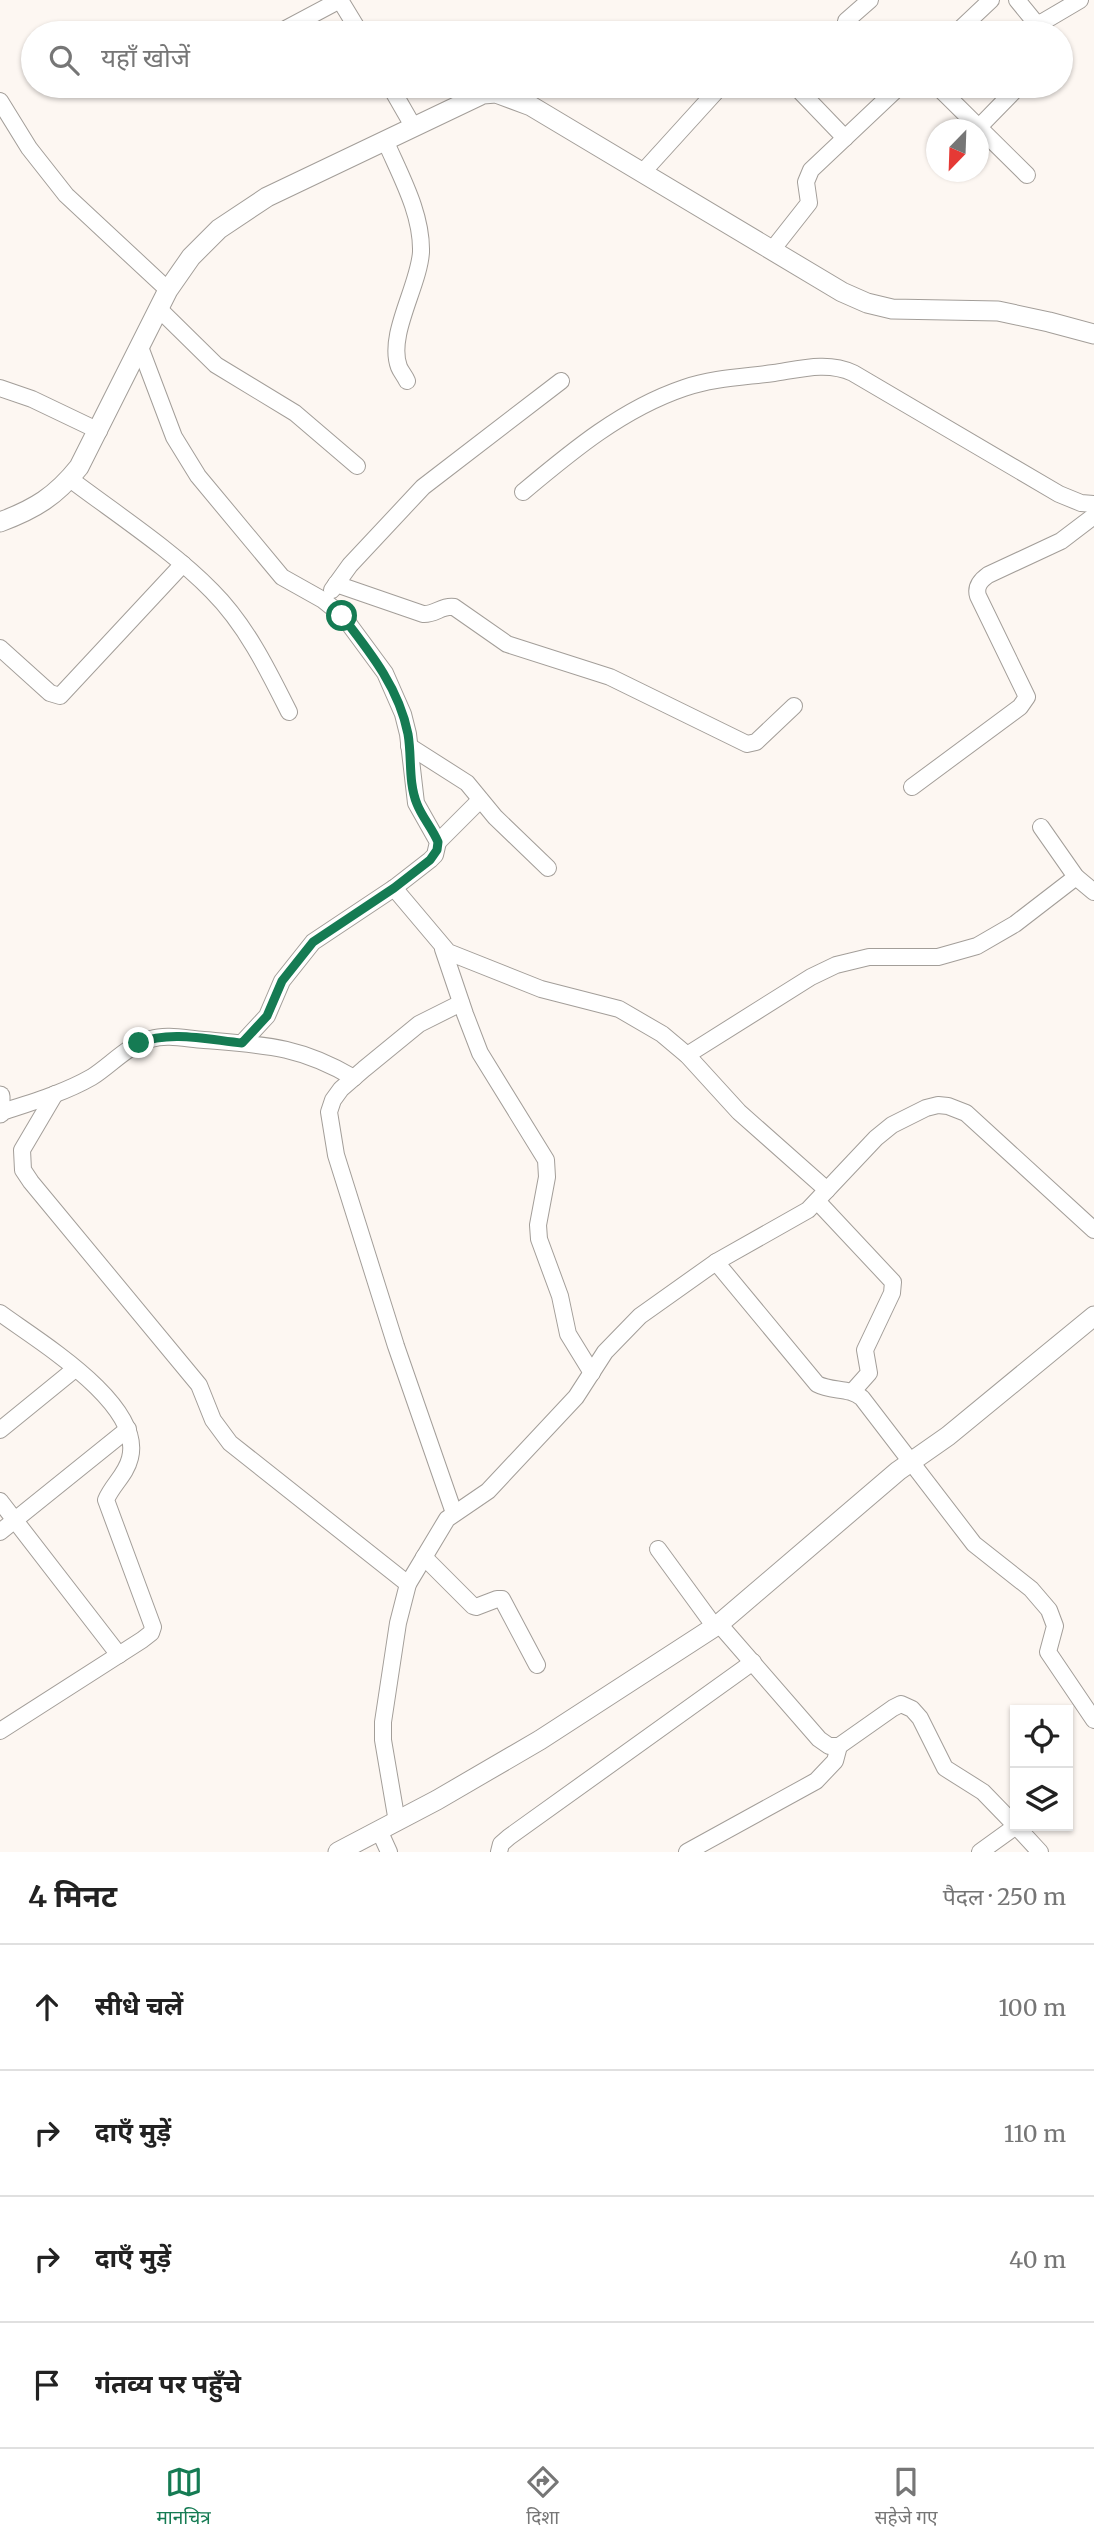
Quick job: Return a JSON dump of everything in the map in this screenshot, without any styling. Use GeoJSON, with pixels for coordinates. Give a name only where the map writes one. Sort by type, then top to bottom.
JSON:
{"type":"FeatureCollection","features":[{"type":"Feature","properties":{"kind":"street"},"geometry":{"type":"LineString","coordinates":[[301,21],[340,0],[353,21]]}},
{"type":"Feature","properties":{"kind":"street"},"geometry":{"type":"LineString","coordinates":[[846,21],[870,0]]}},
{"type":"Feature","properties":{"kind":"street"},"geometry":{"type":"LineString","coordinates":[[969,21],[991,0]]}},
{"type":"Feature","properties":{"kind":"street"},"geometry":{"type":"LineString","coordinates":[[1017,0],[1034,21]]}},
{"type":"Feature","properties":{"kind":"street"},"geometry":{"type":"LineString","coordinates":[[1046,21],[1080,0]]}},
{"type":"Feature","properties":{"kind":"street"},"geometry":{"type":"LineString","coordinates":[[397,98],[413,126]]}},
{"type":"Feature","properties":{"kind":"street"},"geometry":{"type":"LineString","coordinates":[[0,522],[37,506],[62,489],[79,467],[168,290],[191,257],[219,229],[267,197],[474,98]]}},
{"type":"Feature","properties":{"kind":"street"},"geometry":{"type":"LineString","coordinates":[[509,98],[531,106],[842,292],[867,303],[892,309],[998,311],[1094,334]]}},
{"type":"Feature","properties":{"kind":"street"},"geometry":{"type":"LineString","coordinates":[[642,173],[710,98]]}},
{"type":"Feature","properties":{"kind":"street"},"geometry":{"type":"LineString","coordinates":[[807,98],[845,138]]}},
{"type":"Feature","properties":{"kind":"street"},"geometry":{"type":"LineString","coordinates":[[772,250],[809,202],[806,182],[808,175],[887,98]]}},
{"type":"Feature","properties":{"kind":"street"},"geometry":{"type":"LineString","coordinates":[[949,98],[971,119]]}},
{"type":"Feature","properties":{"kind":"street"},"geometry":{"type":"LineString","coordinates":[[987,119],[1007,98]]}},
{"type":"Feature","properties":{"kind":"street"},"geometry":{"type":"LineString","coordinates":[[0,101],[29,148],[66,195],[168,290]]}},
{"type":"Feature","properties":{"kind":"street"},"geometry":{"type":"LineString","coordinates":[[989,137],[1027,175]]}},
{"type":"Feature","properties":{"kind":"street"},"geometry":{"type":"LineString","coordinates":[[386,140],[420,234],[419,268],[397,343],[399,366],[407,381]]}},
{"type":"Feature","properties":{"kind":"street"},"geometry":{"type":"LineString","coordinates":[[159,309],[216,365],[295,413],[357,466]]}},
{"type":"Feature","properties":{"kind":"street"},"geometry":{"type":"LineString","coordinates":[[140,347],[174,438],[198,476],[282,577],[323,600],[342,616],[385,673],[402,714],[416,803],[438,842],[437,850],[430,860],[394,888],[313,942],[282,981],[267,1016],[242,1043]]}},
{"type":"Feature","properties":{"kind":"street"},"geometry":{"type":"LineString","coordinates":[[523,492],[604,428],[670,393],[709,382],[825,366],[853,373],[1059,494],[1081,503],[1094,504]]}},
{"type":"Feature","properties":{"kind":"street"},"geometry":{"type":"LineString","coordinates":[[323,600],[359,556],[424,487],[561,381]]}},
{"type":"Feature","properties":{"kind":"street"},"geometry":{"type":"LineString","coordinates":[[0,388],[32,399],[99,431]]}},
{"type":"Feature","properties":{"kind":"street"},"geometry":{"type":"LineString","coordinates":[[70,479],[183,564],[212,590],[240,625],[289,712]]}},
{"type":"Feature","properties":{"kind":"street"},"geometry":{"type":"LineString","coordinates":[[912,787],[1020,707],[1027,697],[978,596],[976,590],[979,583],[988,575],[1072,534],[1094,516]]}},
{"type":"Feature","properties":{"kind":"street"},"geometry":{"type":"LineString","coordinates":[[0,648],[50,693],[60,696],[183,564]]}},
{"type":"Feature","properties":{"kind":"street"},"geometry":{"type":"LineString","coordinates":[[336,584],[423,614],[433,614],[445,607],[454,607],[506,644],[610,677],[747,744],[756,742],[794,706]]}},
{"type":"Feature","properties":{"kind":"street"},"geometry":{"type":"LineString","coordinates":[[409,746],[467,783],[480,800],[548,868]]}},
{"type":"Feature","properties":{"kind":"street"},"geometry":{"type":"LineString","coordinates":[[438,842],[480,800]]}},
{"type":"Feature","properties":{"kind":"street"},"geometry":{"type":"LineString","coordinates":[[1041,827],[1076,877],[1094,892]]}},
{"type":"Feature","properties":{"kind":"street"},"geometry":{"type":"LineString","coordinates":[[687,1055],[811,977],[836,965],[869,957],[938,957],[977,946],[1015,924],[1076,877]]}},
{"type":"Feature","properties":{"kind":"street"},"geometry":{"type":"LineString","coordinates":[[394,888],[443,948],[480,1053],[546,1160],[547,1177],[538,1225],[539,1240],[560,1296],[568,1334],[592,1373]]}},
{"type":"Feature","properties":{"kind":"street"},"geometry":{"type":"LineString","coordinates":[[443,948],[541,989],[619,1009],[662,1034],[687,1055],[739,1112],[823,1196],[893,1282],[892,1293],[865,1350],[869,1373],[853,1391]]}},
{"type":"Feature","properties":{"kind":"street"},"geometry":{"type":"LineString","coordinates":[[454,1513],[396,1346],[335,1155],[329,1112],[333,1100],[354,1078],[419,1024],[461,1003]]}},
{"type":"Feature","properties":{"kind":"street"},"geometry":{"type":"LineString","coordinates":[[1,1107],[55,1094],[91,1077],[139,1043],[151,1038],[262,1044],[312,1056],[354,1078]]}},
{"type":"Feature","properties":{"kind":"street"},"geometry":{"type":"LineString","coordinates":[[55,1094],[22,1150],[20,1158],[23,1170],[31,1182],[199,1385],[213,1420],[230,1443],[408,1584]]}},
{"type":"Feature","properties":{"kind":"street"},"geometry":{"type":"LineString","coordinates":[[388,1852],[383,1722],[398,1623],[408,1584],[447,1519],[488,1491],[576,1397],[613,1343],[640,1316],[716,1262],[802,1214],[823,1196],[876,1138],[892,1125],[926,1108],[948,1105],[966,1113],[1094,1230]]}},
{"type":"Feature","properties":{"kind":"street"},"geometry":{"type":"LineString","coordinates":[[716,1262],[817,1384],[828,1389],[853,1391],[862,1398],[974,1544],[1031,1590],[1049,1610],[1055,1626],[1048,1652],[1094,1720]]}},
{"type":"Feature","properties":{"kind":"street"},"geometry":{"type":"LineString","coordinates":[[0,1312],[75,1369],[119,1411],[128,1429],[131,1436],[130,1459],[121,1479],[106,1500],[153,1627],[151,1633],[119,1655],[0,1731]]}},
{"type":"Feature","properties":{"kind":"street"},"geometry":{"type":"LineString","coordinates":[[338,1852],[540,1740],[717,1625],[911,1460],[948,1436],[1094,1315]]}},
{"type":"Feature","properties":{"kind":"street"},"geometry":{"type":"LineString","coordinates":[[0,1430],[75,1369]]}},
{"type":"Feature","properties":{"kind":"street"},"geometry":{"type":"LineString","coordinates":[[0,1532],[128,1429]]}},
{"type":"Feature","properties":{"kind":"street"},"geometry":{"type":"LineString","coordinates":[[0,1502],[119,1655]]}},
{"type":"Feature","properties":{"kind":"street"},"geometry":{"type":"LineString","coordinates":[[658,1549],[717,1625],[753,1662],[819,1739],[829,1746],[839,1746],[901,1704],[912,1709],[920,1718],[945,1768],[983,1792],[1010,1820]]}},
{"type":"Feature","properties":{"kind":"street"},"geometry":{"type":"LineString","coordinates":[[424,1557],[473,1606],[497,1598],[502,1599],[537,1665]]}},
{"type":"Feature","properties":{"kind":"street"},"geometry":{"type":"LineString","coordinates":[[499,1852],[501,1844],[509,1837],[753,1662]]}},
{"type":"Feature","properties":{"kind":"street"},"geometry":{"type":"LineString","coordinates":[[687,1852],[816,1781],[835,1761],[839,1746]]}},
{"type":"Feature","properties":{"kind":"street"},"geometry":{"type":"LineString","coordinates":[[980,1852],[1010,1830]]}},
{"type":"Feature","properties":{"kind":"street"},"geometry":{"type":"LineString","coordinates":[[1021,1831],[1040,1852]]}},
{"type":"Feature","properties":{"kind":"route"},"geometry":{"type":"LineString","coordinates":[[139,1043],[151,1038],[167,1037],[242,1043],[267,1016],[282,981],[313,942],[394,888],[435,855],[437,838],[416,803],[408,734],[393,690],[385,673],[342,616]]}}]}
